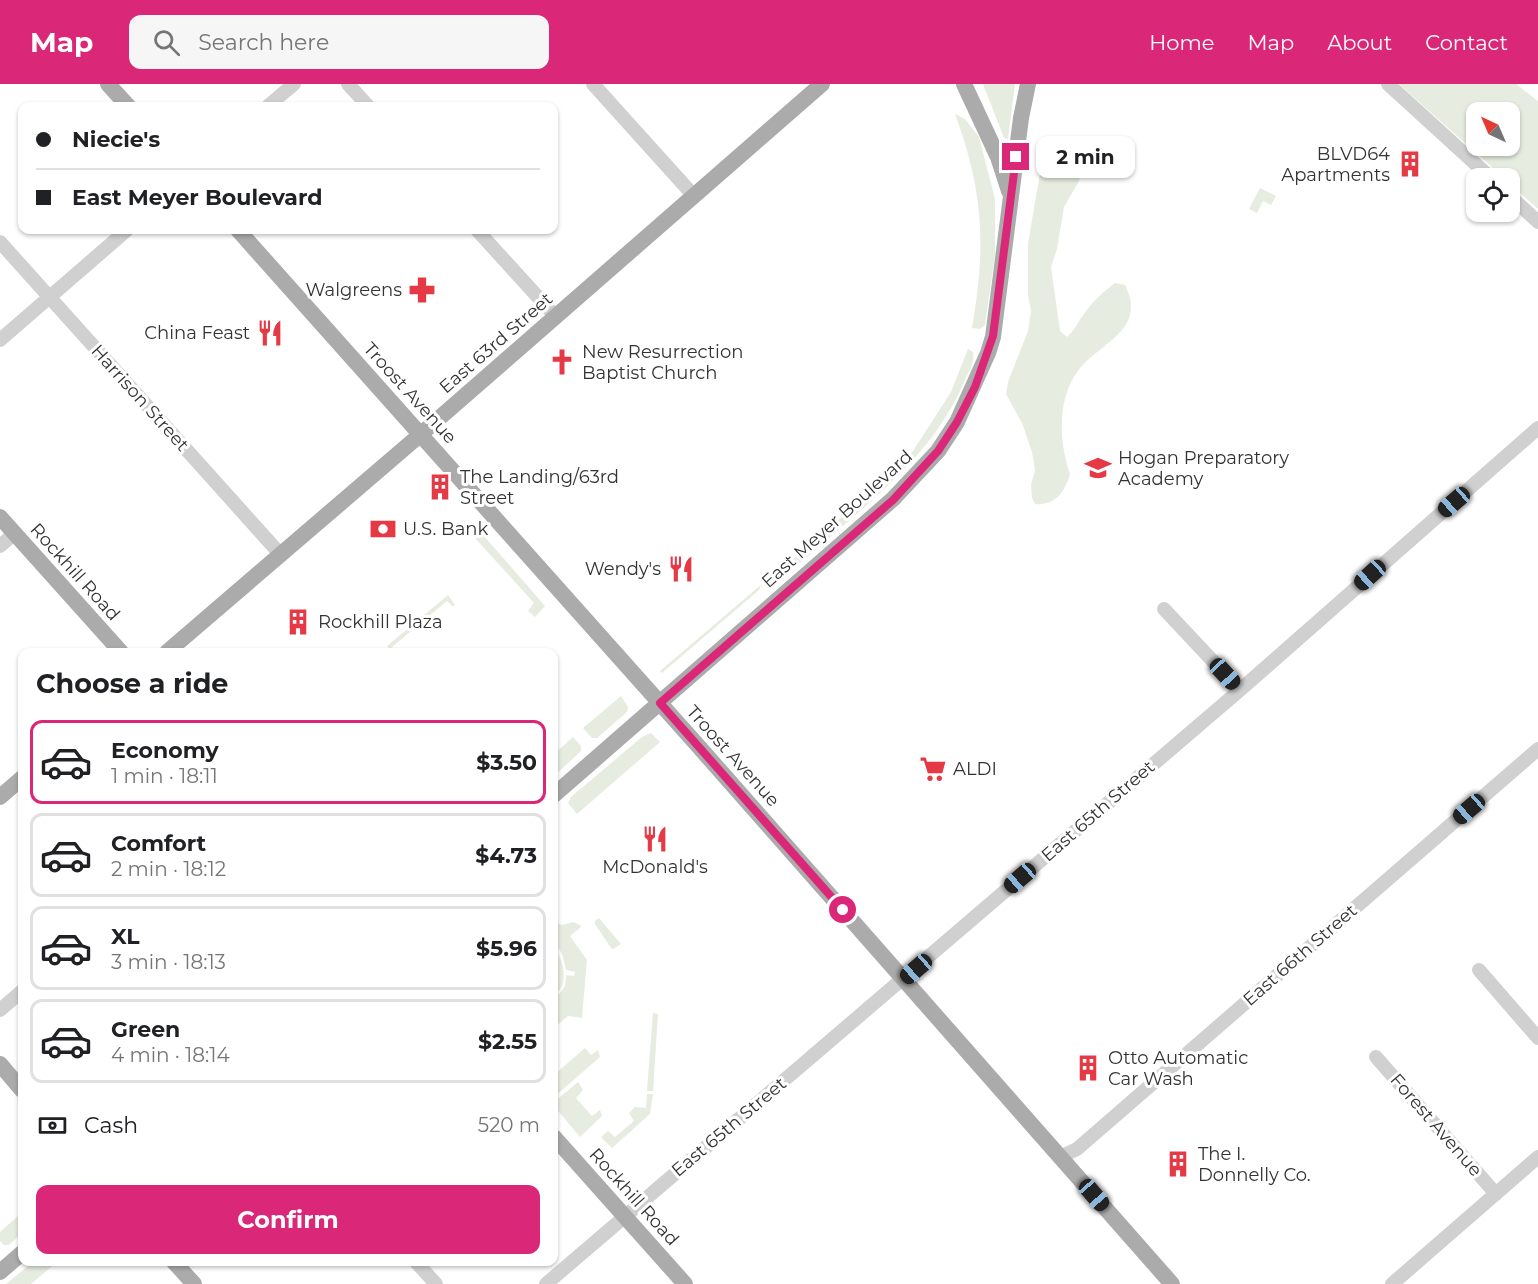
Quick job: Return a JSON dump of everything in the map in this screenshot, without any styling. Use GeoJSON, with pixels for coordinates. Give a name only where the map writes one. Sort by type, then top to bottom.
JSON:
{"type":"FeatureCollection","features":[{"type":"Feature","properties":{"kind":"main road"},"geometry":{"type":"LineString","coordinates":[[108,84],[124,102]]}},
{"type":"Feature","properties":{"kind":"main road","name":"East 63rd Street"},"geometry":{"type":"LineString","coordinates":[[172,648],[822,84]]}},
{"type":"Feature","properties":{"kind":"main road"},"geometry":{"type":"LineString","coordinates":[[964,84],[998,157],[1011,196]]}},
{"type":"Feature","properties":{"kind":"main road","name":"East Meyer Boulevard"},"geometry":{"type":"LineString","coordinates":[[558,792],[893,500],[938,451],[957,422],[975,387],[993,336],[1021,118],[1028,84]]}},
{"type":"Feature","properties":{"kind":"main road","name":"Troost Avenue"},"geometry":{"type":"LineString","coordinates":[[242,234],[660,703],[1172,1284]]}},
{"type":"Feature","properties":{"kind":"main road","name":"Rockhill Road"},"geometry":{"type":"LineString","coordinates":[[0,517],[116,648]]}},
{"type":"Feature","properties":{"kind":"main road"},"geometry":{"type":"LineString","coordinates":[[0,797],[18,781]]}},
{"type":"Feature","properties":{"kind":"main road"},"geometry":{"type":"LineString","coordinates":[[0,1064],[18,1085]]}},
{"type":"Feature","properties":{"kind":"main road","name":"Rockhill Road"},"geometry":{"type":"LineString","coordinates":[[558,1141],[685,1284]]}},
{"type":"Feature","properties":{"kind":"main road"},"geometry":{"type":"LineString","coordinates":[[0,1272],[18,1256]]}},
{"type":"Feature","properties":{"kind":"main road"},"geometry":{"type":"LineString","coordinates":[[178,1266],[194,1284]]}},
{"type":"Feature","properties":{"kind":"street"},"geometry":{"type":"LineString","coordinates":[[273,102],[294,84]]}},
{"type":"Feature","properties":{"kind":"street"},"geometry":{"type":"LineString","coordinates":[[348,84],[364,102]]}},
{"type":"Feature","properties":{"kind":"street"},"geometry":{"type":"LineString","coordinates":[[593,84],[694,196]]}},
{"type":"Feature","properties":{"kind":"street"},"geometry":{"type":"LineString","coordinates":[[1388,84],[1480,168]]}},
{"type":"Feature","properties":{"kind":"street"},"geometry":{"type":"LineString","coordinates":[[1520,205],[1538,222]]}},
{"type":"Feature","properties":{"kind":"street"},"geometry":{"type":"LineString","coordinates":[[0,340],[122,234]]}},
{"type":"Feature","properties":{"kind":"street"},"geometry":{"type":"LineString","coordinates":[[481,234],[556,317]]}},
{"type":"Feature","properties":{"kind":"street","name":"Harrison Street"},"geometry":{"type":"LineString","coordinates":[[0,242],[280,555]]}},
{"type":"Feature","properties":{"kind":"street","name":"East 65th Street"},"geometry":{"type":"LineString","coordinates":[[546,1284],[1240,690],[1538,428]]}},
{"type":"Feature","properties":{"kind":"street"},"geometry":{"type":"LineString","coordinates":[[0,546],[15,533]]}},
{"type":"Feature","properties":{"kind":"street"},"geometry":{"type":"LineString","coordinates":[[1164,609],[1240,690]]}},
{"type":"Feature","properties":{"kind":"street","name":"East 66th Street"},"geometry":{"type":"LineString","coordinates":[[1060,1157],[1077,1149],[1538,750]]}},
{"type":"Feature","properties":{"kind":"street"},"geometry":{"type":"LineString","coordinates":[[1479,970],[1538,1038]]}},
{"type":"Feature","properties":{"kind":"street"},"geometry":{"type":"LineString","coordinates":[[0,1010],[18,994]]}},
{"type":"Feature","properties":{"kind":"street","name":"Forest Avenue"},"geometry":{"type":"LineString","coordinates":[[1376,1057],[1496,1194]]}},
{"type":"Feature","properties":{"kind":"street"},"geometry":{"type":"LineString","coordinates":[[1392,1284],[1538,1157]]}},
{"type":"Feature","properties":{"kind":"street"},"geometry":{"type":"LineString","coordinates":[[420,1266],[436,1284]]}},
{"type":"Feature","properties":{"kind":"shaded area"},"geometry":{"type":"Polygon","coordinates":[[[983,84],[1015,84],[1008,139],[1004,138],[983,84]]]}},
{"type":"Feature","properties":{"kind":"shaded area"},"geometry":{"type":"Polygon","coordinates":[[[1399,84],[1516,84],[1538,101],[1538,209],[1520,193],[1520,168],[1493,168],[1479,156],[1520,156],[1520,102],[1466,102],[1466,144],[1399,84]]]}},
{"type":"Feature","properties":{"kind":"shaded area"},"geometry":{"type":"Polygon","coordinates":[[[955,114],[965,119],[979,137],[995,199],[995,255],[985,325],[980,329],[972,328],[979,271],[980,220],[972,169],[955,114]]]}},
{"type":"Feature","properties":{"kind":"shaded area"},"geometry":{"type":"Polygon","coordinates":[[[1057,146],[1074,149],[1082,156],[1084,165],[1079,181],[1064,207],[1057,249],[1051,267],[1060,331],[1067,337],[1091,305],[1115,283],[1125,285],[1130,301],[1130,314],[1126,325],[1086,362],[1071,383],[1063,408],[1062,422],[1066,462],[1070,474],[1062,492],[1054,500],[1035,504],[1031,485],[1035,470],[1032,452],[1022,423],[1006,394],[1008,382],[1028,331],[1031,311],[1028,295],[1028,244],[1041,167],[1049,152],[1057,146]]]}},
{"type":"Feature","properties":{"kind":"shaded area"},"geometry":{"type":"Polygon","coordinates":[[[1260,188],[1276,196],[1271,205],[1263,201],[1257,213],[1249,209],[1260,188]]]}},
{"type":"Feature","properties":{"kind":"shaded area"},"geometry":{"type":"Polygon","coordinates":[[[968,349],[973,352],[971,367],[952,407],[937,430],[921,451],[883,491],[821,545],[817,538],[882,483],[913,451],[951,392],[968,349]]]}},
{"type":"Feature","properties":{"kind":"shaded area"},"geometry":{"type":"Polygon","coordinates":[[[479,535],[484,536],[545,606],[535,617],[528,611],[534,603],[475,538],[479,535]]]}},
{"type":"Feature","properties":{"kind":"shaded area"},"geometry":{"type":"Polygon","coordinates":[[[812,543],[819,547],[795,567],[787,570],[783,568],[812,543]]]}},
{"type":"Feature","properties":{"kind":"shaded area"},"geometry":{"type":"Polygon","coordinates":[[[762,584],[759,590],[662,673],[660,671],[762,584]]]}},
{"type":"Feature","properties":{"kind":"shaded area"},"geometry":{"type":"Polygon","coordinates":[[[448,595],[455,605],[452,606],[447,601],[393,648],[387,646],[448,595]]]}},
{"type":"Feature","properties":{"kind":"shaded area"},"geometry":{"type":"Polygon","coordinates":[[[621,696],[628,707],[627,712],[597,738],[592,738],[583,728],[621,696]]]}},
{"type":"Feature","properties":{"kind":"shaded area"},"geometry":{"type":"Polygon","coordinates":[[[651,733],[660,742],[577,814],[568,803],[571,797],[642,737],[651,733]]]}},
{"type":"Feature","properties":{"kind":"shaded area"},"geometry":{"type":"Polygon","coordinates":[[[573,737],[581,746],[581,751],[558,772],[558,750],[573,737]]]}},
{"type":"Feature","properties":{"kind":"shaded area"},"geometry":{"type":"Polygon","coordinates":[[[599,918],[621,944],[611,948],[595,924],[599,918]]]}},
{"type":"Feature","properties":{"kind":"shaded area"},"geometry":{"type":"Polygon","coordinates":[[[573,922],[580,925],[581,927],[570,936],[587,960],[582,1018],[568,1016],[558,1025],[558,994],[565,986],[566,975],[574,976],[575,972],[566,970],[558,947],[558,924],[573,922]]]}},
{"type":"Feature","properties":{"kind":"shaded area"},"geometry":{"type":"Polygon","coordinates":[[[558,954],[564,976],[558,991],[558,954]]]}},
{"type":"Feature","properties":{"kind":"shaded area"},"geometry":{"type":"Polygon","coordinates":[[[653,1013],[658,1014],[653,1091],[647,1091],[653,1013]]]}},
{"type":"Feature","properties":{"kind":"shaded area"},"geometry":{"type":"Polygon","coordinates":[[[585,1048],[591,1055],[598,1050],[600,1057],[558,1094],[558,1072],[585,1048]]]}},
{"type":"Feature","properties":{"kind":"shaded area"},"geometry":{"type":"Polygon","coordinates":[[[578,1082],[583,1090],[576,1098],[592,1116],[600,1110],[602,1116],[580,1137],[558,1111],[558,1099],[578,1082]]]}},
{"type":"Feature","properties":{"kind":"shaded area"},"geometry":{"type":"Polygon","coordinates":[[[647,1094],[653,1094],[650,1114],[612,1148],[601,1137],[608,1131],[615,1137],[634,1121],[629,1113],[635,1107],[646,1108],[647,1094]]]}},
{"type":"Feature","properties":{"kind":"shaded area"},"geometry":{"type":"Polygon","coordinates":[[[18,1216],[18,1237],[9,1245],[4,1245],[0,1241],[0,1232],[18,1216]]]}},
{"type":"Feature","properties":{"kind":"shaded area"},"geometry":{"type":"Polygon","coordinates":[[[28,1266],[52,1266],[31,1284],[6,1284],[28,1266]]]}},
{"type":"Feature","properties":{"kind":"place","name":"BLVD64 Apartments"},"geometry":{"type":"Point","coordinates":[1410,164]}},
{"type":"Feature","properties":{"kind":"place","name":"Walgreens"},"geometry":{"type":"Point","coordinates":[422,290]}},
{"type":"Feature","properties":{"kind":"place","name":"China Feast"},"geometry":{"type":"Point","coordinates":[270,333]}},
{"type":"Feature","properties":{"kind":"place","name":"New Resurrection Baptist Church"},"geometry":{"type":"Point","coordinates":[562,362]}},
{"type":"Feature","properties":{"kind":"place","name":"Hogan Preparatory Academy"},"geometry":{"type":"Point","coordinates":[1098,468]}},
{"type":"Feature","properties":{"kind":"place","name":"The Landing/63rd Street"},"geometry":{"type":"Point","coordinates":[440,487]}},
{"type":"Feature","properties":{"kind":"place","name":"U.S. Bank"},"geometry":{"type":"Point","coordinates":[383,529]}},
{"type":"Feature","properties":{"kind":"place","name":"Wendy's"},"geometry":{"type":"Point","coordinates":[681,569]}},
{"type":"Feature","properties":{"kind":"place","name":"Rockhill Plaza"},"geometry":{"type":"Point","coordinates":[298,622]}},
{"type":"Feature","properties":{"kind":"place","name":"ALDI"},"geometry":{"type":"Point","coordinates":[933,769]}},
{"type":"Feature","properties":{"kind":"place","name":"McDonald's"},"geometry":{"type":"Point","coordinates":[655,839]}},
{"type":"Feature","properties":{"kind":"place","name":"Otto Automatic Car Wash"},"geometry":{"type":"Point","coordinates":[1088,1068]}},
{"type":"Feature","properties":{"kind":"place","name":"The I. Donnelly Co."},"geometry":{"type":"Point","coordinates":[1178,1164]}},
{"type":"Feature","properties":{"kind":"route"},"geometry":{"type":"LineString","coordinates":[[843,910],[660,703],[893,500],[938,451],[957,422],[975,387],[993,336],[1016,157]]}}]}
